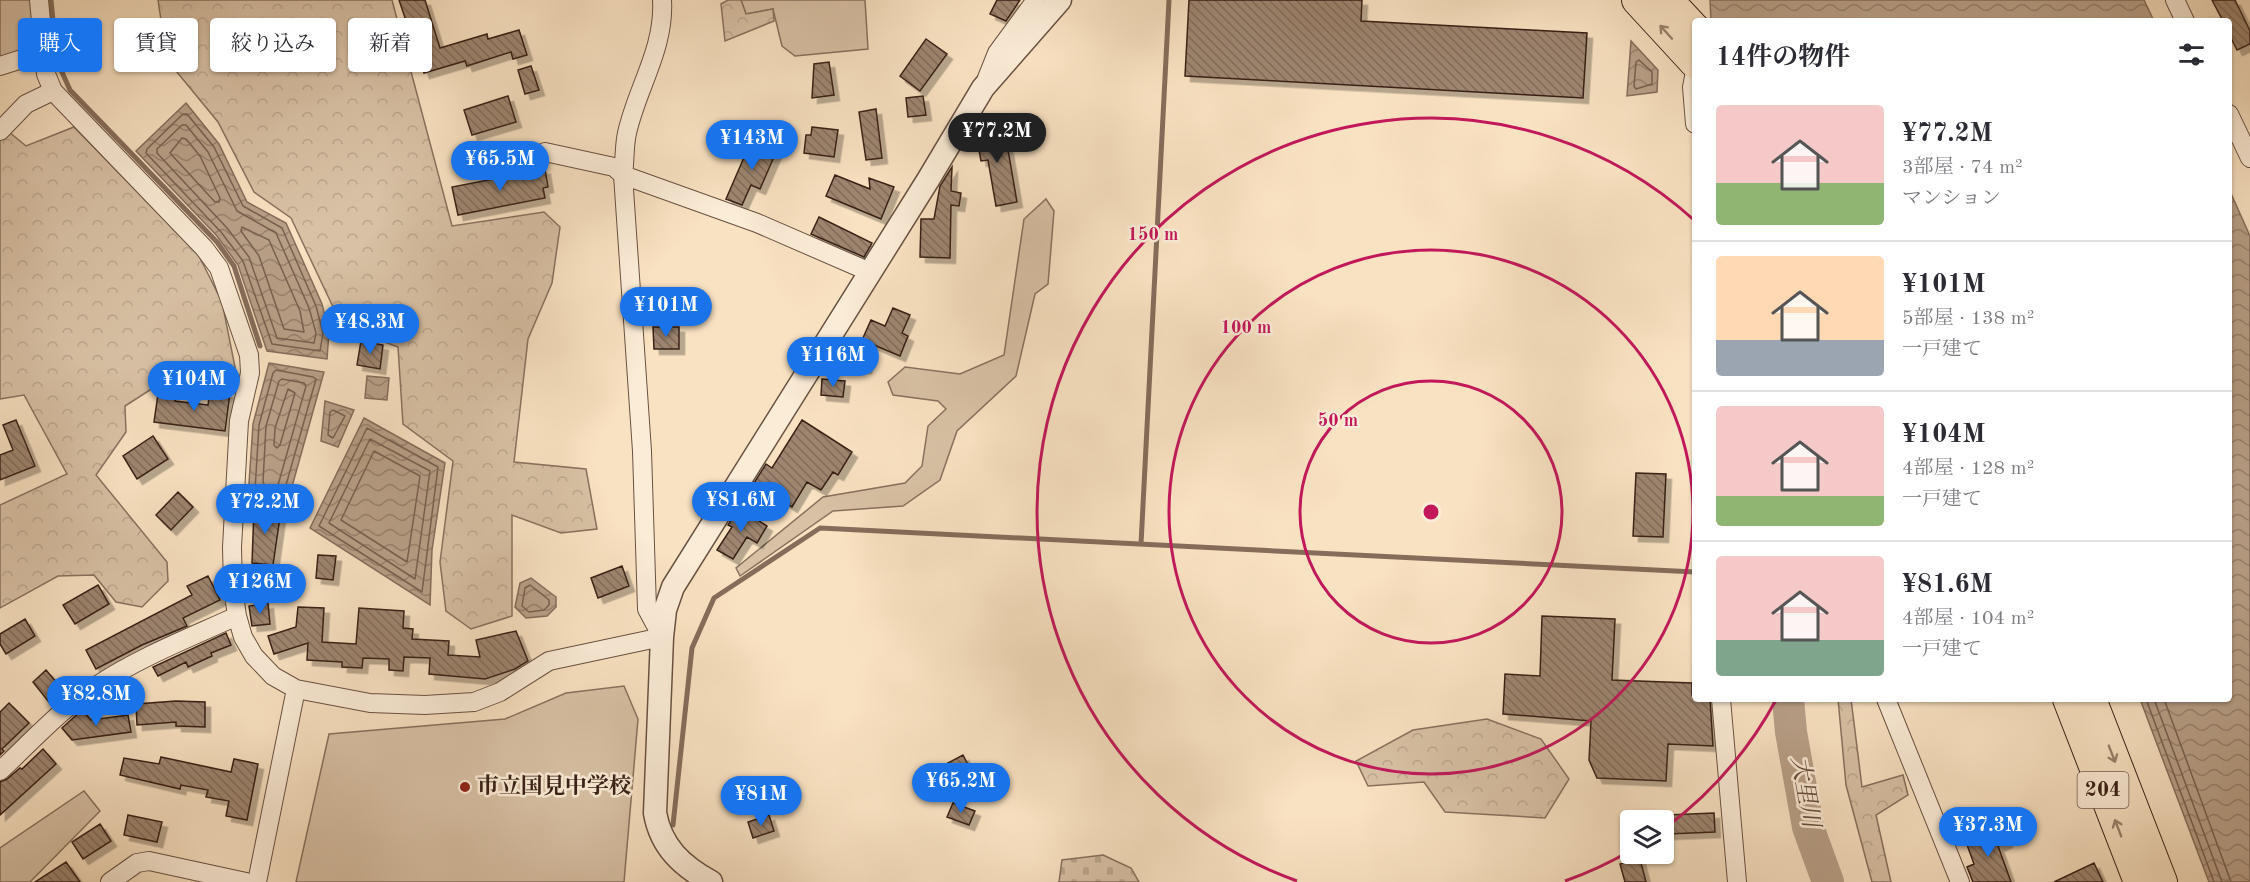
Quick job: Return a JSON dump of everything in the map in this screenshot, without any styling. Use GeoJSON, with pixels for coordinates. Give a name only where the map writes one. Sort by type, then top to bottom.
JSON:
{"type":"FeatureCollection","features":[{"type":"Feature","properties":{"kind":"highway"},"geometry":{"type":"LineString","coordinates":[[1637,0],[1692,60]]}},
{"type":"Feature","properties":{"kind":"highway","name":"204"},"geometry":{"type":"LineString","coordinates":[[2068,702],[2139,882]]}},
{"type":"Feature","properties":{"kind":"highway","name":"204"},"geometry":{"type":"LineString","coordinates":[[2092,702],[2162,882]]}},
{"type":"Feature","properties":{"kind":"street"},"geometry":{"type":"LineString","coordinates":[[39,0],[41,18]]}},
{"type":"Feature","properties":{"kind":"street"},"geometry":{"type":"LineString","coordinates":[[662,0],[663,15],[658,41],[627,134],[623,175],[642,451],[647,609],[662,637]]}},
{"type":"Feature","properties":{"kind":"street"},"geometry":{"type":"LineString","coordinates":[[983,88],[997,53],[1036,0]]}},
{"type":"Feature","properties":{"kind":"street"},"geometry":{"type":"LineString","coordinates":[[711,882],[676,858],[665,844],[658,829],[654,794],[662,637],[665,610],[673,587],[983,88],[1060,0]]}},
{"type":"Feature","properties":{"kind":"street"},"geometry":{"type":"LineString","coordinates":[[2175,0],[2184,18]]}},
{"type":"Feature","properties":{"kind":"street"},"geometry":{"type":"LineString","coordinates":[[0,66],[18,60]]}},
{"type":"Feature","properties":{"kind":"street"},"geometry":{"type":"LineString","coordinates":[[46,72],[53,91],[188,230],[219,268],[249,355],[250,373],[239,421],[231,547],[237,616],[243,637],[254,656],[273,676],[296,689],[370,703],[425,705],[474,702],[500,692],[549,661],[662,637]]}},
{"type":"Feature","properties":{"kind":"street"},"geometry":{"type":"LineString","coordinates":[[0,131],[27,104],[53,91]]}},
{"type":"Feature","properties":{"kind":"street"},"geometry":{"type":"LineString","coordinates":[[2232,120],[2250,158]]}},
{"type":"Feature","properties":{"kind":"street"},"geometry":{"type":"LineString","coordinates":[[545,152],[614,167],[623,175],[757,223],[870,272]]}},
{"type":"Feature","properties":{"kind":"street"},"geometry":{"type":"LineString","coordinates":[[0,771],[58,716],[95,686],[150,656],[237,616]]}},
{"type":"Feature","properties":{"kind":"street"},"geometry":{"type":"LineString","coordinates":[[257,882],[296,689]]}},
{"type":"Feature","properties":{"kind":"street"},"geometry":{"type":"LineString","coordinates":[[1721,702],[1737,882]]}},
{"type":"Feature","properties":{"kind":"street"},"geometry":{"type":"LineString","coordinates":[[1887,702],[1960,882]]}},
{"type":"Feature","properties":{"kind":"street"},"geometry":{"type":"LineString","coordinates":[[110,882],[137,863],[149,861],[246,882]]}},
{"type":"Feature","properties":{"kind":"green space"},"geometry":{"type":"Polygon","coordinates":[[[0,0],[31,0],[32,18],[18,18],[18,51],[0,59],[0,0]]]}},
{"type":"Feature","properties":{"kind":"green space"},"geometry":{"type":"Polygon","coordinates":[[[158,0],[392,0],[397,18],[348,18],[348,72],[411,72],[452,226],[544,212],[560,227],[552,283],[528,339],[514,462],[586,469],[597,529],[561,533],[512,515],[512,616],[471,629],[446,611],[440,562],[453,461],[403,424],[398,347],[342,326],[291,218],[254,192],[218,122],[177,72],[198,72],[198,18],[161,18],[158,0]]]}},
{"type":"Feature","properties":{"kind":"green space"},"geometry":{"type":"Polygon","coordinates":[[[728,0],[741,0],[746,14],[773,9],[774,21],[725,41],[721,4],[728,0]]]}},
{"type":"Feature","properties":{"kind":"green space"},"geometry":{"type":"Polygon","coordinates":[[[741,0],[865,0],[868,49],[795,56],[782,46],[773,9],[746,14],[741,0]]]}},
{"type":"Feature","properties":{"kind":"green space"},"geometry":{"type":"Polygon","coordinates":[[[74,127],[198,254],[222,302],[236,372],[153,388],[125,406],[126,432],[96,475],[167,562],[168,581],[142,607],[116,602],[94,575],[58,576],[0,608],[0,505],[67,474],[24,395],[0,399],[0,141],[9,132],[26,146],[74,127]]]}},
{"type":"Feature","properties":{"kind":"green space"},"geometry":{"type":"Polygon","coordinates":[[[1046,199],[1054,211],[1048,284],[1035,294],[1016,376],[957,431],[940,480],[903,506],[833,511],[740,576],[736,568],[823,497],[905,483],[922,466],[928,426],[946,409],[938,401],[893,395],[888,382],[905,367],[960,374],[1004,355],[1024,219],[1046,199]]]}},
{"type":"Feature","properties":{"kind":"green space","name":"市立国見中学校"},"geometry":{"type":"Polygon","coordinates":[[[624,686],[638,719],[624,882],[296,882],[329,734],[505,719],[566,693],[624,686]]]}},
{"type":"Feature","properties":{"kind":"green space"},"geometry":{"type":"Polygon","coordinates":[[[1838,702],[1851,702],[1862,787],[1903,775],[1908,795],[1876,815],[1891,882],[1872,882],[1846,785],[1838,702]]]}},
{"type":"Feature","properties":{"kind":"green space"},"geometry":{"type":"Polygon","coordinates":[[[1487,719],[1541,739],[1569,779],[1545,818],[1445,812],[1424,782],[1368,786],[1356,761],[1413,730],[1487,719]]]}},
{"type":"Feature","properties":{"kind":"green space"},"geometry":{"type":"Polygon","coordinates":[[[84,791],[100,811],[30,882],[0,882],[0,848],[84,791]]]}},
{"type":"Feature","properties":{"kind":"green space"},"geometry":{"type":"Polygon","coordinates":[[[1103,855],[1131,868],[1139,882],[1059,882],[1062,860],[1103,855]]]}},
{"type":"Feature","properties":{"kind":"water"},"geometry":{"type":"Polygon","coordinates":[[[1710,0],[2144,0],[2153,18],[1711,18],[1710,0]]]}},
{"type":"Feature","properties":{"kind":"water"},"geometry":{"type":"Polygon","coordinates":[[[1631,41],[1658,70],[1657,92],[1627,96],[1631,41]]]}},
{"type":"Feature","properties":{"kind":"water"},"geometry":{"type":"Polygon","coordinates":[[[186,103],[219,144],[247,202],[286,223],[322,304],[329,332],[327,359],[267,351],[238,265],[217,236],[136,151],[186,103]]]}},
{"type":"Feature","properties":{"kind":"water"},"geometry":{"type":"Polygon","coordinates":[[[2232,196],[2250,236],[2250,882],[2209,882],[2141,702],[2232,702],[2232,196]]]}},
{"type":"Feature","properties":{"kind":"water"},"geometry":{"type":"Polygon","coordinates":[[[269,363],[324,372],[288,501],[248,498],[253,424],[269,363]]]}},
{"type":"Feature","properties":{"kind":"water"},"geometry":{"type":"Polygon","coordinates":[[[367,376],[389,378],[387,400],[365,398],[367,376]]]}},
{"type":"Feature","properties":{"kind":"water"},"geometry":{"type":"Polygon","coordinates":[[[325,401],[354,410],[338,447],[321,441],[325,401]]]}},
{"type":"Feature","properties":{"kind":"water"},"geometry":{"type":"Polygon","coordinates":[[[364,418],[445,463],[432,550],[430,605],[310,528],[364,418]]]}},
{"type":"Feature","properties":{"kind":"water"},"geometry":{"type":"Polygon","coordinates":[[[531,578],[556,597],[556,607],[547,616],[526,618],[515,607],[520,583],[531,578]]]}},
{"type":"Feature","properties":{"kind":"building"},"geometry":{"type":"Polygon","coordinates":[[[399,0],[425,0],[431,18],[405,18],[399,0]]]}},
{"type":"Feature","properties":{"kind":"building"},"geometry":{"type":"Polygon","coordinates":[[[997,0],[1020,0],[1006,21],[990,14],[997,0]]]}},
{"type":"Feature","properties":{"kind":"building"},"geometry":{"type":"Polygon","coordinates":[[[1189,0],[1362,0],[1361,21],[1587,33],[1583,98],[1185,76],[1189,0]]]}},
{"type":"Feature","properties":{"kind":"building"},"geometry":{"type":"Polygon","coordinates":[[[2212,0],[2235,0],[2250,31],[2250,44],[2237,50],[2232,40],[2232,18],[2221,18],[2212,0]]]}},
{"type":"Feature","properties":{"kind":"building"},"geometry":{"type":"Polygon","coordinates":[[[432,22],[440,48],[487,34],[488,39],[519,30],[527,55],[513,59],[511,52],[467,66],[465,61],[432,71],[432,22]]]}},
{"type":"Feature","properties":{"kind":"building"},"geometry":{"type":"Polygon","coordinates":[[[926,39],[947,54],[920,91],[900,76],[926,39]]]}},
{"type":"Feature","properties":{"kind":"building"},"geometry":{"type":"Polygon","coordinates":[[[829,62],[834,95],[812,98],[814,64],[829,62]]]}},
{"type":"Feature","properties":{"kind":"building"},"geometry":{"type":"Polygon","coordinates":[[[531,66],[539,90],[525,94],[518,70],[531,66]]]}},
{"type":"Feature","properties":{"kind":"building"},"geometry":{"type":"Polygon","coordinates":[[[508,96],[516,122],[472,135],[464,110],[508,96]]]}},
{"type":"Feature","properties":{"kind":"building"},"geometry":{"type":"Polygon","coordinates":[[[923,96],[926,115],[908,117],[906,98],[923,96]]]}},
{"type":"Feature","properties":{"kind":"building"},"geometry":{"type":"Polygon","coordinates":[[[876,109],[882,158],[866,160],[859,112],[876,109]]]}},
{"type":"Feature","properties":{"kind":"building"},"geometry":{"type":"Polygon","coordinates":[[[994,124],[997,139],[1006,138],[1017,202],[996,206],[988,160],[981,161],[975,128],[994,124]]]}},
{"type":"Feature","properties":{"kind":"building"},"geometry":{"type":"Polygon","coordinates":[[[812,127],[838,130],[834,157],[804,153],[806,135],[811,135],[812,127]]]}},
{"type":"Feature","properties":{"kind":"building"},"geometry":{"type":"Polygon","coordinates":[[[752,139],[777,150],[760,189],[751,185],[742,205],[726,199],[752,139]]]}},
{"type":"Feature","properties":{"kind":"building"},"geometry":{"type":"Polygon","coordinates":[[[952,167],[951,191],[961,193],[959,206],[951,205],[950,258],[920,257],[921,219],[934,219],[940,186],[952,167]]]}},
{"type":"Feature","properties":{"kind":"building"},"geometry":{"type":"Polygon","coordinates":[[[545,169],[548,187],[543,188],[545,198],[458,215],[452,187],[545,169]]]}},
{"type":"Feature","properties":{"kind":"building"},"geometry":{"type":"Polygon","coordinates":[[[835,175],[870,189],[869,178],[894,187],[881,219],[826,196],[835,175]]]}},
{"type":"Feature","properties":{"kind":"building"},"geometry":{"type":"Polygon","coordinates":[[[819,217],[872,243],[864,257],[811,234],[819,217]]]}},
{"type":"Feature","properties":{"kind":"building"},"geometry":{"type":"Polygon","coordinates":[[[893,308],[910,315],[902,333],[908,336],[900,356],[862,340],[871,320],[885,326],[893,308]]]}},
{"type":"Feature","properties":{"kind":"building"},"geometry":{"type":"Polygon","coordinates":[[[653,327],[679,327],[679,349],[654,349],[653,327]]]}},
{"type":"Feature","properties":{"kind":"building"},"geometry":{"type":"Polygon","coordinates":[[[361,341],[383,345],[380,369],[357,365],[361,341]]]}},
{"type":"Feature","properties":{"kind":"building"},"geometry":{"type":"Polygon","coordinates":[[[843,351],[868,353],[866,368],[842,366],[843,351]]]}},
{"type":"Feature","properties":{"kind":"building"},"geometry":{"type":"Polygon","coordinates":[[[822,379],[845,381],[843,397],[821,395],[822,379]]]}},
{"type":"Feature","properties":{"kind":"building"},"geometry":{"type":"Polygon","coordinates":[[[210,390],[230,393],[225,431],[154,422],[158,394],[176,397],[175,401],[208,405],[210,390]]]}},
{"type":"Feature","properties":{"kind":"building"},"geometry":{"type":"Polygon","coordinates":[[[16,420],[35,466],[0,480],[0,455],[13,450],[3,425],[16,420]]]}},
{"type":"Feature","properties":{"kind":"building"},"geometry":{"type":"Polygon","coordinates":[[[802,420],[852,452],[838,475],[833,472],[821,490],[807,482],[792,507],[754,483],[766,464],[772,468],[802,420]]]}},
{"type":"Feature","properties":{"kind":"building"},"geometry":{"type":"Polygon","coordinates":[[[153,436],[168,459],[137,479],[123,456],[153,436]]]}},
{"type":"Feature","properties":{"kind":"building"},"geometry":{"type":"Polygon","coordinates":[[[1636,473],[1666,474],[1663,537],[1633,536],[1636,473]]]}},
{"type":"Feature","properties":{"kind":"building"},"geometry":{"type":"Polygon","coordinates":[[[178,492],[193,507],[171,530],[156,515],[178,492]]]}},
{"type":"Feature","properties":{"kind":"building"},"geometry":{"type":"Polygon","coordinates":[[[254,508],[281,510],[273,565],[252,563],[254,508]]]}},
{"type":"Feature","properties":{"kind":"building"},"geometry":{"type":"Polygon","coordinates":[[[739,508],[767,526],[757,543],[747,537],[733,559],[717,550],[732,527],[728,525],[739,508]]]}},
{"type":"Feature","properties":{"kind":"building"},"geometry":{"type":"Polygon","coordinates":[[[318,555],[336,556],[333,580],[316,578],[318,555]]]}},
{"type":"Feature","properties":{"kind":"building"},"geometry":{"type":"Polygon","coordinates":[[[622,566],[629,586],[598,598],[591,578],[622,566]]]}},
{"type":"Feature","properties":{"kind":"building"},"geometry":{"type":"Polygon","coordinates":[[[208,576],[220,600],[183,618],[187,626],[142,645],[96,669],[86,650],[192,595],[187,586],[208,576]]]}},
{"type":"Feature","properties":{"kind":"building"},"geometry":{"type":"Polygon","coordinates":[[[98,585],[109,604],[75,624],[63,605],[98,585]]]}},
{"type":"Feature","properties":{"kind":"building"},"geometry":{"type":"Polygon","coordinates":[[[268,603],[270,624],[252,626],[249,606],[268,603]]]}},
{"type":"Feature","properties":{"kind":"building"},"geometry":{"type":"Polygon","coordinates":[[[298,607],[324,608],[322,642],[356,644],[359,608],[404,611],[403,628],[413,629],[412,639],[449,641],[448,655],[480,657],[476,640],[516,631],[528,661],[515,669],[485,679],[429,674],[430,658],[404,657],[403,671],[389,670],[389,659],[363,658],[362,668],[342,667],[342,662],[307,660],[308,643],[274,654],[268,636],[296,627],[298,607]]]}},
{"type":"Feature","properties":{"kind":"building"},"geometry":{"type":"Polygon","coordinates":[[[1542,616],[1615,619],[1612,680],[1692,683],[1692,702],[1710,702],[1713,746],[1668,744],[1666,781],[1597,778],[1589,760],[1591,721],[1503,714],[1505,674],[1540,676],[1542,616]]]}},
{"type":"Feature","properties":{"kind":"building"},"geometry":{"type":"Polygon","coordinates":[[[25,619],[35,636],[6,654],[0,644],[0,634],[25,619]]]}},
{"type":"Feature","properties":{"kind":"building"},"geometry":{"type":"Polygon","coordinates":[[[226,633],[231,645],[211,653],[212,656],[188,667],[186,662],[158,676],[153,667],[226,633]]]}},
{"type":"Feature","properties":{"kind":"building"},"geometry":{"type":"Polygon","coordinates":[[[46,670],[66,694],[52,706],[33,682],[46,670]]]}},
{"type":"Feature","properties":{"kind":"building"},"geometry":{"type":"Polygon","coordinates":[[[176,701],[205,702],[205,727],[176,726],[176,722],[137,725],[136,704],[176,701]]]}},
{"type":"Feature","properties":{"kind":"building"},"geometry":{"type":"Polygon","coordinates":[[[9,703],[29,723],[2,749],[4,751],[0,755],[0,712],[9,703]]]}},
{"type":"Feature","properties":{"kind":"building"},"geometry":{"type":"Polygon","coordinates":[[[82,710],[91,720],[128,715],[131,732],[72,740],[62,728],[82,710]]]}},
{"type":"Feature","properties":{"kind":"building"},"geometry":{"type":"Polygon","coordinates":[[[43,749],[56,764],[0,815],[0,782],[20,768],[22,769],[43,749]]]}},
{"type":"Feature","properties":{"kind":"building"},"geometry":{"type":"Polygon","coordinates":[[[963,755],[976,780],[959,789],[946,764],[963,755]]]}},
{"type":"Feature","properties":{"kind":"building"},"geometry":{"type":"Polygon","coordinates":[[[161,757],[231,772],[234,759],[258,764],[247,820],[226,816],[229,801],[206,797],[208,790],[181,785],[180,789],[120,775],[124,758],[159,764],[161,757]]]}},
{"type":"Feature","properties":{"kind":"building"},"geometry":{"type":"Polygon","coordinates":[[[953,803],[975,811],[969,825],[947,817],[953,803]]]}},
{"type":"Feature","properties":{"kind":"building"},"geometry":{"type":"Polygon","coordinates":[[[1714,813],[1715,832],[1674,834],[1674,815],[1714,813]]]}},
{"type":"Feature","properties":{"kind":"building"},"geometry":{"type":"Polygon","coordinates":[[[128,815],[162,822],[157,842],[124,835],[128,815]]]}},
{"type":"Feature","properties":{"kind":"building"},"geometry":{"type":"Polygon","coordinates":[[[769,815],[774,831],[753,838],[748,822],[769,815]]]}},
{"type":"Feature","properties":{"kind":"building"},"geometry":{"type":"Polygon","coordinates":[[[100,824],[111,841],[83,859],[72,842],[100,824]]]}},
{"type":"Feature","properties":{"kind":"building"},"geometry":{"type":"Polygon","coordinates":[[[2002,828],[2007,842],[1998,846],[2011,882],[1973,882],[1967,867],[1974,864],[1966,842],[2002,828]]]}},
{"type":"Feature","properties":{"kind":"building"},"geometry":{"type":"Polygon","coordinates":[[[66,862],[80,882],[35,882],[66,862]]]}},
{"type":"Feature","properties":{"kind":"building"},"geometry":{"type":"Polygon","coordinates":[[[2094,863],[2103,882],[2054,882],[2094,863]]]}},
{"type":"Feature","properties":{"kind":"building"},"geometry":{"type":"Polygon","coordinates":[[[1620,864],[1641,864],[1646,882],[1625,882],[1620,864]]]}},
{"type":"Feature","properties":{"kind":"waterway"},"geometry":{"type":"LineString","coordinates":[[51,0],[57,61],[70,90],[217,242],[234,266],[260,346]]}},
{"type":"Feature","properties":{"kind":"waterway"},"geometry":{"type":"LineString","coordinates":[[1141,544],[1169,0]]}},
{"type":"Feature","properties":{"kind":"waterway"},"geometry":{"type":"LineString","coordinates":[[673,825],[692,648],[714,598],[820,528],[1692,572]]}},
{"type":"Feature","properties":{"kind":"waterway","name":"大里川"},"geometry":{"type":"LineString","coordinates":[[1788,702],[1791,732],[1808,827],[1828,882]]}},
{"type":"Feature","properties":{"kind":"place","name":"市立国見中学校"},"geometry":{"type":"Point","coordinates":[465,787]}}]}
